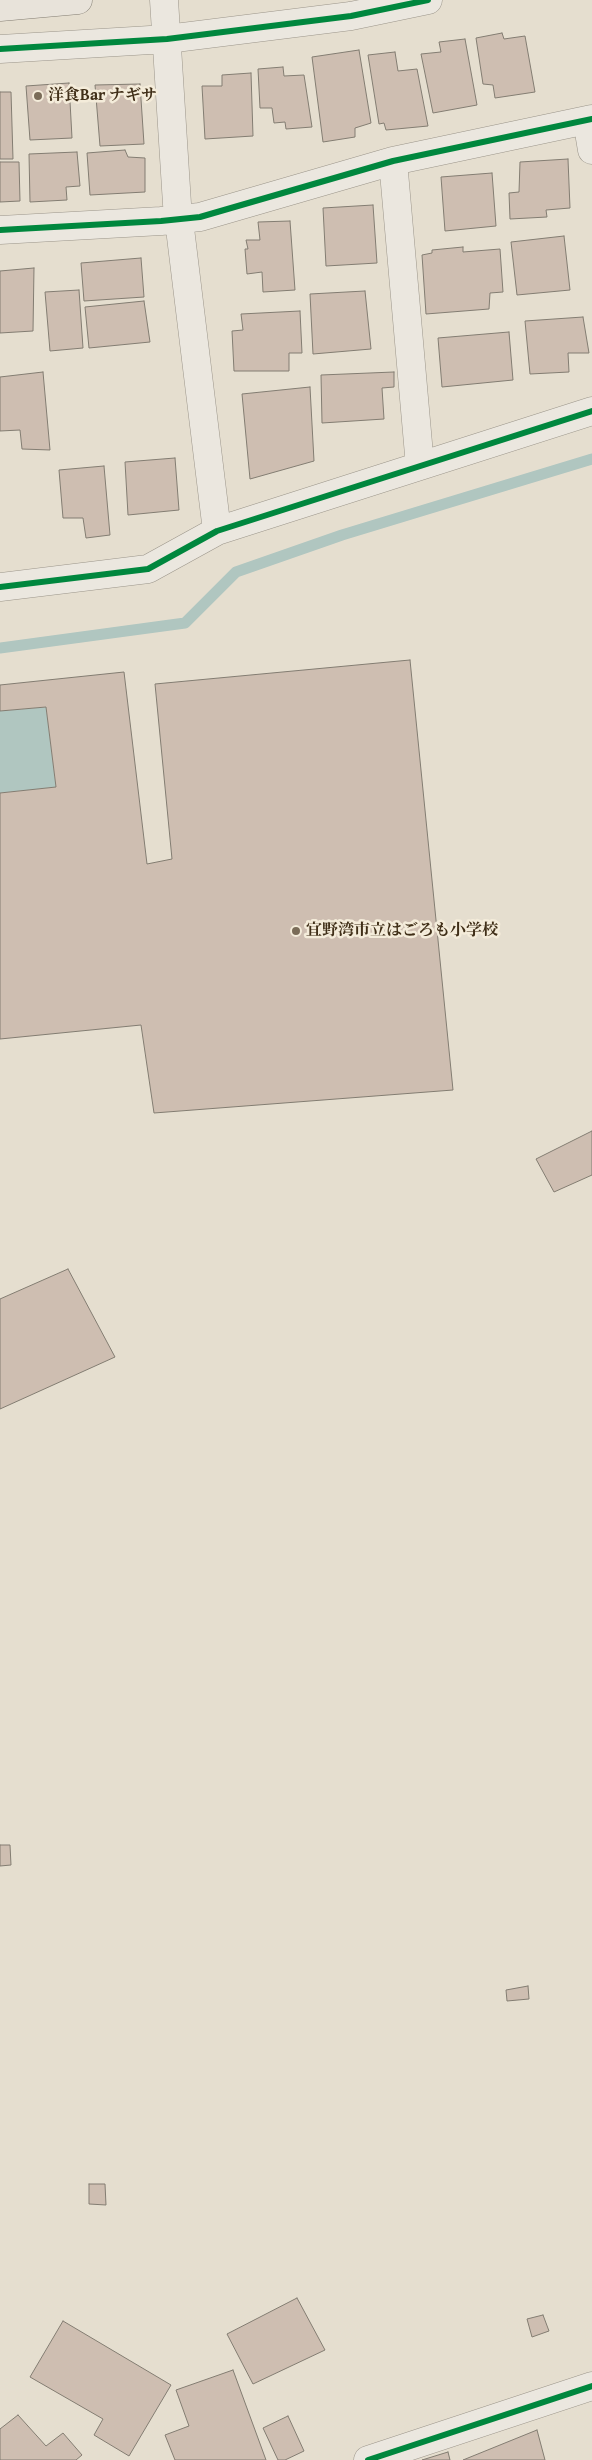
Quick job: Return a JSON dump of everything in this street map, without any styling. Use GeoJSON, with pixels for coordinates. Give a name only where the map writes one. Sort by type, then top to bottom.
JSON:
{"type":"FeatureCollection","features":[{"type":"Feature","properties":{"kind":"highway"},"geometry":{"type":"LineString","coordinates":[[0,6],[78,0]]}},
{"type":"Feature","properties":{"kind":"street"},"geometry":{"type":"LineString","coordinates":[[164,0],[179,220],[217,531]]}},
{"type":"Feature","properties":{"kind":"street"},"geometry":{"type":"LineString","coordinates":[[0,49],[167,39],[351,16],[428,0]]}},
{"type":"Feature","properties":{"kind":"street"},"geometry":{"type":"LineString","coordinates":[[0,230],[179,220],[200,217],[394,161],[590,119],[592,150]]}},
{"type":"Feature","properties":{"kind":"street"},"geometry":{"type":"LineString","coordinates":[[394,161],[420,466]]}},
{"type":"Feature","properties":{"kind":"street"},"geometry":{"type":"LineString","coordinates":[[0,587],[148,569],[217,531],[592,411]]}},
{"type":"Feature","properties":{"kind":"street"},"geometry":{"type":"LineString","coordinates":[[368,2460],[592,2386]]}},
{"type":"Feature","properties":{"kind":"water"},"geometry":{"type":"Polygon","coordinates":[[[46,707],[56,787],[0,793],[0,711],[46,707]]]}},
{"type":"Feature","properties":{"kind":"building"},"geometry":{"type":"Polygon","coordinates":[[[502,33],[504,39],[525,36],[535,92],[495,98],[493,85],[483,84],[476,38],[502,33]]]}},
{"type":"Feature","properties":{"kind":"building"},"geometry":{"type":"Polygon","coordinates":[[[465,39],[477,105],[433,113],[421,54],[441,52],[439,42],[465,39]]]}},
{"type":"Feature","properties":{"kind":"building"},"geometry":{"type":"Polygon","coordinates":[[[359,50],[371,123],[355,128],[355,137],[323,142],[312,57],[359,50]]]}},
{"type":"Feature","properties":{"kind":"building"},"geometry":{"type":"Polygon","coordinates":[[[395,52],[398,71],[417,69],[428,126],[386,130],[384,123],[379,124],[368,55],[395,52]]]}},
{"type":"Feature","properties":{"kind":"building"},"geometry":{"type":"Polygon","coordinates":[[[283,67],[284,76],[304,75],[312,127],[286,129],[285,122],[274,123],[272,108],[260,108],[258,69],[283,67]]]}},
{"type":"Feature","properties":{"kind":"building"},"geometry":{"type":"Polygon","coordinates":[[[251,73],[253,136],[205,139],[202,86],[222,86],[222,75],[251,73]]]}},
{"type":"Feature","properties":{"kind":"building"},"geometry":{"type":"Polygon","coordinates":[[[69,83],[72,138],[30,140],[26,86],[69,83]]]}},
{"type":"Feature","properties":{"kind":"building"},"geometry":{"type":"Polygon","coordinates":[[[140,84],[144,144],[100,146],[95,85],[140,84]]]}},
{"type":"Feature","properties":{"kind":"building"},"geometry":{"type":"Polygon","coordinates":[[[0,92],[11,92],[13,159],[0,159],[0,92]]]}},
{"type":"Feature","properties":{"kind":"building"},"geometry":{"type":"Polygon","coordinates":[[[125,150],[128,157],[145,158],[145,192],[90,195],[87,153],[125,150]]]}},
{"type":"Feature","properties":{"kind":"building"},"geometry":{"type":"Polygon","coordinates":[[[77,152],[80,186],[66,187],[67,200],[30,202],[29,154],[77,152]]]}},
{"type":"Feature","properties":{"kind":"building"},"geometry":{"type":"Polygon","coordinates":[[[568,159],[570,208],[546,210],[547,217],[510,219],[509,193],[519,192],[520,162],[568,159]]]}},
{"type":"Feature","properties":{"kind":"building"},"geometry":{"type":"Polygon","coordinates":[[[0,162],[19,162],[20,201],[0,202],[0,162]]]}},
{"type":"Feature","properties":{"kind":"building"},"geometry":{"type":"Polygon","coordinates":[[[492,173],[496,226],[445,231],[441,177],[492,173]]]}},
{"type":"Feature","properties":{"kind":"building"},"geometry":{"type":"Polygon","coordinates":[[[373,205],[377,263],[326,266],[323,208],[373,205]]]}},
{"type":"Feature","properties":{"kind":"building"},"geometry":{"type":"Polygon","coordinates":[[[290,221],[295,290],[263,292],[262,272],[247,274],[245,249],[248,249],[246,240],[260,240],[258,222],[290,221]]]}},
{"type":"Feature","properties":{"kind":"building"},"geometry":{"type":"Polygon","coordinates":[[[564,236],[570,290],[517,295],[511,242],[564,236]]]}},
{"type":"Feature","properties":{"kind":"building"},"geometry":{"type":"Polygon","coordinates":[[[463,247],[463,252],[500,249],[503,292],[490,293],[489,309],[426,314],[422,255],[432,253],[432,250],[463,247]]]}},
{"type":"Feature","properties":{"kind":"building"},"geometry":{"type":"Polygon","coordinates":[[[141,258],[144,297],[84,301],[81,263],[141,258]]]}},
{"type":"Feature","properties":{"kind":"building"},"geometry":{"type":"Polygon","coordinates":[[[34,268],[33,331],[0,333],[0,271],[34,268]]]}},
{"type":"Feature","properties":{"kind":"building"},"geometry":{"type":"Polygon","coordinates":[[[79,290],[83,348],[50,351],[45,292],[79,290]]]}},
{"type":"Feature","properties":{"kind":"building"},"geometry":{"type":"Polygon","coordinates":[[[365,291],[371,349],[313,354],[310,294],[365,291]]]}},
{"type":"Feature","properties":{"kind":"building"},"geometry":{"type":"Polygon","coordinates":[[[144,301],[150,342],[89,348],[85,307],[144,301]]]}},
{"type":"Feature","properties":{"kind":"building"},"geometry":{"type":"Polygon","coordinates":[[[300,311],[302,353],[289,353],[289,371],[234,371],[232,331],[243,330],[241,314],[300,311]]]}},
{"type":"Feature","properties":{"kind":"building"},"geometry":{"type":"Polygon","coordinates":[[[583,317],[589,353],[568,353],[569,372],[530,374],[525,321],[583,317]]]}},
{"type":"Feature","properties":{"kind":"building"},"geometry":{"type":"Polygon","coordinates":[[[509,332],[513,380],[442,387],[438,338],[509,332]]]}},
{"type":"Feature","properties":{"kind":"building"},"geometry":{"type":"Polygon","coordinates":[[[43,372],[50,450],[22,449],[20,430],[0,431],[0,377],[43,372]]]}},
{"type":"Feature","properties":{"kind":"building"},"geometry":{"type":"Polygon","coordinates":[[[394,372],[394,387],[382,388],[384,419],[322,423],[321,375],[394,372]]]}},
{"type":"Feature","properties":{"kind":"building"},"geometry":{"type":"Polygon","coordinates":[[[310,387],[314,461],[250,479],[242,394],[310,387]]]}},
{"type":"Feature","properties":{"kind":"building"},"geometry":{"type":"Polygon","coordinates":[[[175,458],[179,510],[128,515],[125,462],[175,458]]]}},
{"type":"Feature","properties":{"kind":"building"},"geometry":{"type":"Polygon","coordinates":[[[104,466],[110,535],[86,538],[83,518],[63,518],[59,470],[104,466]]]}},
{"type":"Feature","properties":{"kind":"building"},"geometry":{"type":"Polygon","coordinates":[[[410,660],[453,1090],[154,1113],[141,1025],[0,1039],[0,793],[56,787],[46,707],[0,711],[0,685],[124,672],[147,864],[172,859],[155,684],[410,660]]]}},
{"type":"Feature","properties":{"kind":"building"},"geometry":{"type":"Polygon","coordinates":[[[592,1131],[592,1175],[554,1192],[536,1159],[592,1131]]]}},
{"type":"Feature","properties":{"kind":"building"},"geometry":{"type":"Polygon","coordinates":[[[68,1269],[115,1357],[0,1409],[0,1299],[68,1269]]]}},
{"type":"Feature","properties":{"kind":"building"},"geometry":{"type":"Polygon","coordinates":[[[0,1845],[10,1845],[11,1865],[0,1866],[0,1845]]]}},
{"type":"Feature","properties":{"kind":"building"},"geometry":{"type":"Polygon","coordinates":[[[528,1986],[529,1999],[507,2001],[506,1990],[528,1986]]]}},
{"type":"Feature","properties":{"kind":"building"},"geometry":{"type":"Polygon","coordinates":[[[89,2184],[105,2184],[106,2205],[89,2204],[89,2184]]]}},
{"type":"Feature","properties":{"kind":"building"},"geometry":{"type":"Polygon","coordinates":[[[297,2298],[325,2350],[253,2384],[227,2334],[297,2298]]]}},
{"type":"Feature","properties":{"kind":"building"},"geometry":{"type":"Polygon","coordinates":[[[543,2315],[549,2331],[532,2337],[527,2319],[543,2315]]]}},
{"type":"Feature","properties":{"kind":"building"},"geometry":{"type":"Polygon","coordinates":[[[63,2321],[171,2385],[129,2456],[94,2435],[103,2419],[30,2377],[63,2321]]]}},
{"type":"Feature","properties":{"kind":"building"},"geometry":{"type":"Polygon","coordinates":[[[233,2370],[266,2460],[175,2460],[165,2435],[189,2426],[176,2390],[233,2370]]]}},
{"type":"Feature","properties":{"kind":"building"},"geometry":{"type":"Polygon","coordinates":[[[18,2415],[46,2446],[63,2433],[82,2455],[76,2460],[0,2460],[0,2429],[18,2415]]]}},
{"type":"Feature","properties":{"kind":"building"},"geometry":{"type":"Polygon","coordinates":[[[288,2416],[304,2451],[285,2460],[278,2460],[263,2428],[288,2416]]]}},
{"type":"Feature","properties":{"kind":"building"},"geometry":{"type":"Polygon","coordinates":[[[537,2430],[545,2460],[463,2460],[537,2430]]]}},
{"type":"Feature","properties":{"kind":"building"},"geometry":{"type":"Polygon","coordinates":[[[448,2452],[450,2460],[422,2460],[448,2452]]]}},
{"type":"Feature","properties":{"kind":"waterway"},"geometry":{"type":"LineString","coordinates":[[0,648],[185,623],[236,572],[342,535],[592,459]]}},
{"type":"Feature","properties":{"kind":"cycle path"},"geometry":{"type":"LineString","coordinates":[[0,49],[167,39],[351,16],[428,0]]}},
{"type":"Feature","properties":{"kind":"cycle path"},"geometry":{"type":"LineString","coordinates":[[0,230],[200,217],[393,161],[592,119]]}},
{"type":"Feature","properties":{"kind":"cycle path"},"geometry":{"type":"LineString","coordinates":[[0,587],[148,569],[217,531],[592,411]]}},
{"type":"Feature","properties":{"kind":"cycle path"},"geometry":{"type":"LineString","coordinates":[[368,2460],[592,2386]]}},
{"type":"Feature","properties":{"kind":"place","name":"洋食Bar ナギサ"},"geometry":{"type":"Point","coordinates":[38,96]}},
{"type":"Feature","properties":{"kind":"place","name":"宜野湾市立はごろも小学校"},"geometry":{"type":"Point","coordinates":[296,931]}}]}
